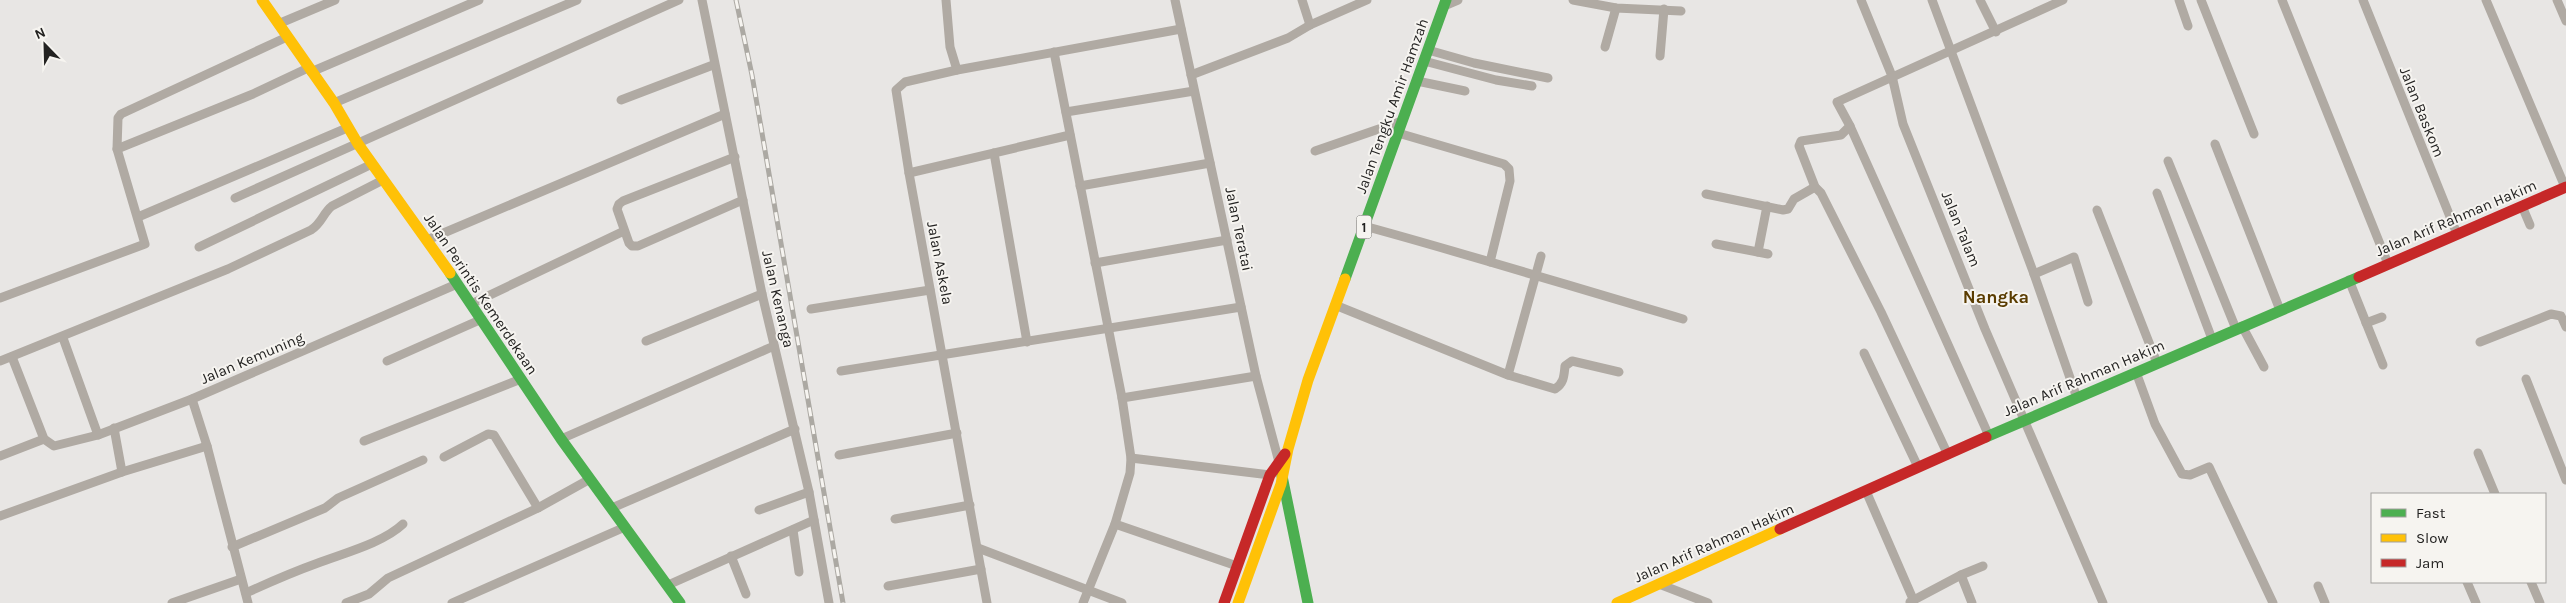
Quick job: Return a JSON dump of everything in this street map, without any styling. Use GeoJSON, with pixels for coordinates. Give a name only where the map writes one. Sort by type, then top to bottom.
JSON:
{"type":"FeatureCollection","features":[{"type":"Feature","properties":{"kind":"street","name":"Jalan Perintis Kemerdekaan"},"geometry":{"type":"LineString","coordinates":[[262,0],[309,70],[334,103],[358,144],[472,304],[561,439],[680,603]]}},
{"type":"Feature","properties":{"kind":"street"},"geometry":{"type":"LineString","coordinates":[[278,24],[335,0]]}},
{"type":"Feature","properties":{"kind":"street"},"geometry":{"type":"LineString","coordinates":[[117,149],[478,0]]}},
{"type":"Feature","properties":{"kind":"street"},"geometry":{"type":"LineString","coordinates":[[334,103],[577,0]]}},
{"type":"Feature","properties":{"kind":"street"},"geometry":{"type":"LineString","coordinates":[[236,198],[679,0]]}},
{"type":"Feature","properties":{"kind":"street","name":"Jalan Kenanga"},"geometry":{"type":"LineString","coordinates":[[702,0],[762,294],[809,492],[830,603]]}},
{"type":"Feature","properties":{"kind":"street"},"geometry":{"type":"LineString","coordinates":[[946,0],[948,38],[957,70]]}},
{"type":"Feature","properties":{"kind":"street","name":"Jalan Teratai"},"geometry":{"type":"LineString","coordinates":[[1175,0],[1256,376],[1279,462]]}},
{"type":"Feature","properties":{"kind":"street"},"geometry":{"type":"LineString","coordinates":[[1302,0],[1310,25]]}},
{"type":"Feature","properties":{"kind":"street"},"geometry":{"type":"LineString","coordinates":[[1191,75],[1288,38],[1310,25],[1367,0]]}},
{"type":"Feature","properties":{"kind":"street"},"geometry":{"type":"LineString","coordinates":[[1445,3],[1458,0]]}},
{"type":"Feature","properties":{"kind":"street"},"geometry":{"type":"LineString","coordinates":[[1573,0],[1616,8],[1681,11]]}},
{"type":"Feature","properties":{"kind":"street","name":"Jalan Talam"},"geometry":{"type":"LineString","coordinates":[[1862,0],[1892,76],[1903,124],[2024,420],[2103,603]]}},
{"type":"Feature","properties":{"kind":"street"},"geometry":{"type":"LineString","coordinates":[[1932,0],[2034,274],[2077,398]]}},
{"type":"Feature","properties":{"kind":"street"},"geometry":{"type":"LineString","coordinates":[[1980,0],[1996,32]]}},
{"type":"Feature","properties":{"kind":"street"},"geometry":{"type":"LineString","coordinates":[[1988,436],[1850,126],[1837,102],[2064,0]]}},
{"type":"Feature","properties":{"kind":"street"},"geometry":{"type":"LineString","coordinates":[[2179,0],[2188,26]]}},
{"type":"Feature","properties":{"kind":"street"},"geometry":{"type":"LineString","coordinates":[[2201,0],[2254,134]]}},
{"type":"Feature","properties":{"kind":"street"},"geometry":{"type":"LineString","coordinates":[[2282,0],[2388,264]]}},
{"type":"Feature","properties":{"kind":"street","name":"Jalan Baskom"},"geometry":{"type":"LineString","coordinates":[[2362,0],[2457,234]]}},
{"type":"Feature","properties":{"kind":"street"},"geometry":{"type":"LineString","coordinates":[[2486,0],[2566,187]]}},
{"type":"Feature","properties":{"kind":"street"},"geometry":{"type":"LineString","coordinates":[[2557,0],[2566,21]]}},
{"type":"Feature","properties":{"kind":"street","name":"Jalan Tengku Amir Hamzah"},"geometry":{"type":"LineString","coordinates":[[1238,603],[1282,477],[1308,380],[1445,3]]}},
{"type":"Feature","properties":{"kind":"street"},"geometry":{"type":"LineString","coordinates":[[1605,47],[1616,8]]}},
{"type":"Feature","properties":{"kind":"street"},"geometry":{"type":"LineString","coordinates":[[1660,56],[1664,9]]}},
{"type":"Feature","properties":{"kind":"street","name":"Jalan Askela"},"geometry":{"type":"LineString","coordinates":[[987,603],[909,173],[896,90],[905,82],[957,70],[1181,29]]}},
{"type":"Feature","properties":{"kind":"street"},"geometry":{"type":"LineString","coordinates":[[0,298],[145,244],[117,149],[118,118],[121,114],[287,38]]}},
{"type":"Feature","properties":{"kind":"street"},"geometry":{"type":"LineString","coordinates":[[1054,52],[1122,398],[1131,458],[1130,473],[1115,524],[1083,603]]}},
{"type":"Feature","properties":{"kind":"street"},"geometry":{"type":"LineString","coordinates":[[1426,55],[1548,78]]}},
{"type":"Feature","properties":{"kind":"street"},"geometry":{"type":"LineString","coordinates":[[1426,55],[1496,80],[1532,86]]}},
{"type":"Feature","properties":{"kind":"street"},"geometry":{"type":"LineString","coordinates":[[621,100],[714,65]]}},
{"type":"Feature","properties":{"kind":"street"},"geometry":{"type":"LineString","coordinates":[[1417,81],[1465,91]]}},
{"type":"Feature","properties":{"kind":"street"},"geometry":{"type":"LineString","coordinates":[[1066,112],[1194,91]]}},
{"type":"Feature","properties":{"kind":"street"},"geometry":{"type":"LineString","coordinates":[[427,240],[724,114]]}},
{"type":"Feature","properties":{"kind":"street"},"geometry":{"type":"LineString","coordinates":[[1315,151],[1402,121]]}},
{"type":"Feature","properties":{"kind":"street"},"geometry":{"type":"LineString","coordinates":[[1850,126],[1841,135],[1800,144],[1799,146],[1815,187],[1821,193],[1881,312],[1948,455]]}},
{"type":"Feature","properties":{"kind":"street"},"geometry":{"type":"LineString","coordinates":[[138,217],[347,128]]}},
{"type":"Feature","properties":{"kind":"street"},"geometry":{"type":"LineString","coordinates":[[1398,133],[1504,164],[1509,169],[1510,181],[1490,262]]}},
{"type":"Feature","properties":{"kind":"street"},"geometry":{"type":"LineString","coordinates":[[909,173],[1070,135]]}},
{"type":"Feature","properties":{"kind":"street"},"geometry":{"type":"LineString","coordinates":[[2215,144],[2280,310]]}},
{"type":"Feature","properties":{"kind":"street"},"geometry":{"type":"LineString","coordinates":[[994,152],[1027,342]]}},
{"type":"Feature","properties":{"kind":"street"},"geometry":{"type":"LineString","coordinates":[[735,157],[619,204],[617,209],[629,243],[632,246],[638,246],[743,200]]}},
{"type":"Feature","properties":{"kind":"street"},"geometry":{"type":"LineString","coordinates":[[2168,161],[2239,328],[2264,367]]}},
{"type":"Feature","properties":{"kind":"street"},"geometry":{"type":"LineString","coordinates":[[1080,186],[1210,163]]}},
{"type":"Feature","properties":{"kind":"street"},"geometry":{"type":"LineString","coordinates":[[199,246],[372,164]]}},
{"type":"Feature","properties":{"kind":"street"},"geometry":{"type":"LineString","coordinates":[[0,361],[63,338],[228,269],[307,232],[318,225],[327,209],[383,180]]}},
{"type":"Feature","properties":{"kind":"street"},"geometry":{"type":"LineString","coordinates":[[1706,194],[1788,209],[1794,199],[1815,187]]}},
{"type":"Feature","properties":{"kind":"street","name":"Jalan Arif Rahman Hakim"},"geometry":{"type":"LineString","coordinates":[[1622,602],[2024,420],[2566,187]]}},
{"type":"Feature","properties":{"kind":"street"},"geometry":{"type":"LineString","coordinates":[[2157,192],[2212,339]]}},
{"type":"Feature","properties":{"kind":"street"},"geometry":{"type":"LineString","coordinates":[[1758,252],[1767,206]]}},
{"type":"Feature","properties":{"kind":"street"},"geometry":{"type":"LineString","coordinates":[[2522,206],[2530,225]]}},
{"type":"Feature","properties":{"kind":"street"},"geometry":{"type":"LineString","coordinates":[[2097,210],[2157,363]]}},
{"type":"Feature","properties":{"kind":"street"},"geometry":{"type":"LineString","coordinates":[[1364,226],[1683,319]]}},
{"type":"Feature","properties":{"kind":"street"},"geometry":{"type":"LineString","coordinates":[[472,304],[624,231]]}},
{"type":"Feature","properties":{"kind":"street"},"geometry":{"type":"LineString","coordinates":[[1095,263],[1227,240]]}},
{"type":"Feature","properties":{"kind":"street"},"geometry":{"type":"LineString","coordinates":[[1716,244],[1768,254]]}},
{"type":"Feature","properties":{"kind":"street"},"geometry":{"type":"LineString","coordinates":[[1508,375],[1541,256]]}},
{"type":"Feature","properties":{"kind":"street"},"geometry":{"type":"LineString","coordinates":[[2034,274],[2074,257],[2088,302]]}},
{"type":"Feature","properties":{"kind":"street"},"geometry":{"type":"LineString","coordinates":[[2349,280],[2383,365]]}},
{"type":"Feature","properties":{"kind":"street","name":"Jalan Kemuning"},"geometry":{"type":"LineString","coordinates":[[44,439],[54,446],[98,435],[192,399],[458,284]]}},
{"type":"Feature","properties":{"kind":"street"},"geometry":{"type":"LineString","coordinates":[[811,309],[930,290]]}},
{"type":"Feature","properties":{"kind":"street"},"geometry":{"type":"LineString","coordinates":[[646,341],[762,294]]}},
{"type":"Feature","properties":{"kind":"street"},"geometry":{"type":"LineString","coordinates":[[1335,306],[1508,375],[1555,389],[1564,379],[1565,366],[1572,361],[1619,372]]}},
{"type":"Feature","properties":{"kind":"street"},"geometry":{"type":"LineString","coordinates":[[841,371],[1241,307]]}},
{"type":"Feature","properties":{"kind":"street"},"geometry":{"type":"LineString","coordinates":[[2480,342],[2551,314],[2562,316],[2566,327]]}},
{"type":"Feature","properties":{"kind":"street"},"geometry":{"type":"LineString","coordinates":[[2366,323],[2382,317]]}},
{"type":"Feature","properties":{"kind":"street"},"geometry":{"type":"LineString","coordinates":[[388,361],[482,319]]}},
{"type":"Feature","properties":{"kind":"street"},"geometry":{"type":"LineString","coordinates":[[63,338],[98,435]]}},
{"type":"Feature","properties":{"kind":"street"},"geometry":{"type":"LineString","coordinates":[[561,439],[774,346]]}},
{"type":"Feature","properties":{"kind":"street"},"geometry":{"type":"LineString","coordinates":[[1864,353],[1918,467]]}},
{"type":"Feature","properties":{"kind":"street"},"geometry":{"type":"LineString","coordinates":[[0,456],[44,439],[12,357]]}},
{"type":"Feature","properties":{"kind":"street"},"geometry":{"type":"LineString","coordinates":[[2136,372],[2155,424],[2182,474],[2190,476],[2209,467],[2273,603]]}},
{"type":"Feature","properties":{"kind":"street"},"geometry":{"type":"LineString","coordinates":[[1122,398],[1256,376]]}},
{"type":"Feature","properties":{"kind":"street"},"geometry":{"type":"LineString","coordinates":[[364,441],[521,379]]}},
{"type":"Feature","properties":{"kind":"street"},"geometry":{"type":"LineString","coordinates":[[2526,379],[2566,480]]}},
{"type":"Feature","properties":{"kind":"street"},"geometry":{"type":"LineString","coordinates":[[192,399],[207,446],[248,603]]}},
{"type":"Feature","properties":{"kind":"street"},"geometry":{"type":"LineString","coordinates":[[114,428],[122,472]]}},
{"type":"Feature","properties":{"kind":"street"},"geometry":{"type":"LineString","coordinates":[[612,508],[795,429]]}},
{"type":"Feature","properties":{"kind":"street"},"geometry":{"type":"LineString","coordinates":[[839,455],[957,433]]}},
{"type":"Feature","properties":{"kind":"street"},"geometry":{"type":"LineString","coordinates":[[444,457],[488,434],[494,436],[538,508]]}},
{"type":"Feature","properties":{"kind":"street"},"geometry":{"type":"LineString","coordinates":[[0,516],[122,472],[207,446]]}},
{"type":"Feature","properties":{"kind":"street","name":"Jalan Tengku Amir Hamzah"},"geometry":{"type":"LineString","coordinates":[[1224,603],[1270,475],[1288,449]]}},
{"type":"Feature","properties":{"kind":"street"},"geometry":{"type":"LineString","coordinates":[[2478,453],[2495,493]]}},
{"type":"Feature","properties":{"kind":"street"},"geometry":{"type":"LineString","coordinates":[[1131,458],[1270,475]]}},
{"type":"Feature","properties":{"kind":"street"},"geometry":{"type":"LineString","coordinates":[[232,547],[325,508],[338,498],[423,460]]}},
{"type":"Feature","properties":{"kind":"street"},"geometry":{"type":"LineString","coordinates":[[1279,462],[1308,603]]}},
{"type":"Feature","properties":{"kind":"street"},"geometry":{"type":"LineString","coordinates":[[346,603],[369,594],[388,578],[538,508],[590,479]]}},
{"type":"Feature","properties":{"kind":"street"},"geometry":{"type":"LineString","coordinates":[[759,510],[809,492]]}},
{"type":"Feature","properties":{"kind":"street"},"geometry":{"type":"LineString","coordinates":[[1866,492],[1911,601],[1961,575],[1983,566]]}},
{"type":"Feature","properties":{"kind":"street"},"geometry":{"type":"LineString","coordinates":[[896,519],[970,505]]}},
{"type":"Feature","properties":{"kind":"street"},"geometry":{"type":"LineString","coordinates":[[668,585],[814,520]]}},
{"type":"Feature","properties":{"kind":"street"},"geometry":{"type":"LineString","coordinates":[[246,593],[297,571],[353,551],[387,535],[403,524]]}},
{"type":"Feature","properties":{"kind":"street"},"geometry":{"type":"LineString","coordinates":[[1115,524],[1237,566]]}},
{"type":"Feature","properties":{"kind":"street"},"geometry":{"type":"LineString","coordinates":[[452,603],[625,527]]}},
{"type":"Feature","properties":{"kind":"street"},"geometry":{"type":"LineString","coordinates":[[793,530],[799,572]]}},
{"type":"Feature","properties":{"kind":"street"},"geometry":{"type":"LineString","coordinates":[[978,548],[1122,603]]}},
{"type":"Feature","properties":{"kind":"street"},"geometry":{"type":"LineString","coordinates":[[731,556],[746,594]]}},
{"type":"Feature","properties":{"kind":"street"},"geometry":{"type":"LineString","coordinates":[[888,586],[981,569]]}},
{"type":"Feature","properties":{"kind":"street"},"geometry":{"type":"LineString","coordinates":[[1961,575],[1972,603]]}},
{"type":"Feature","properties":{"kind":"street"},"geometry":{"type":"LineString","coordinates":[[172,603],[242,578]]}},
{"type":"Feature","properties":{"kind":"street"},"geometry":{"type":"LineString","coordinates":[[2467,583],[2476,603]]}},
{"type":"Feature","properties":{"kind":"street"},"geometry":{"type":"LineString","coordinates":[[2531,583],[2540,603]]}},
{"type":"Feature","properties":{"kind":"street"},"geometry":{"type":"LineString","coordinates":[[1659,584],[1708,603]]}},
{"type":"Feature","properties":{"kind":"street"},"geometry":{"type":"LineString","coordinates":[[2318,586],[2325,603]]}},
{"type":"Feature","properties":{"kind":"railway"},"geometry":{"type":"LineString","coordinates":[[736,0],[752,75],[843,603]]}},
{"type":"Feature","properties":{"kind":"traffic: fast"},"geometry":{"type":"LineString","coordinates":[[1345,279],[1446,0]]}},
{"type":"Feature","properties":{"kind":"traffic: fast"},"geometry":{"type":"LineString","coordinates":[[450,273],[561,439],[680,603]]}},
{"type":"Feature","properties":{"kind":"traffic: fast"},"geometry":{"type":"LineString","coordinates":[[1986,437],[2359,277]]}},
{"type":"Feature","properties":{"kind":"traffic: fast"},"geometry":{"type":"LineString","coordinates":[[1282,476],[1308,603]]}},
{"type":"Feature","properties":{"kind":"traffic: slow"},"geometry":{"type":"LineString","coordinates":[[262,0],[334,103],[358,144],[450,273]]}},
{"type":"Feature","properties":{"kind":"traffic: slow"},"geometry":{"type":"LineString","coordinates":[[1238,603],[1281,484],[1288,449],[1308,380],[1345,279]]}},
{"type":"Feature","properties":{"kind":"traffic: slow"},"geometry":{"type":"LineString","coordinates":[[1617,603],[1780,529]]}},
{"type":"Feature","properties":{"kind":"traffic: jam"},"geometry":{"type":"LineString","coordinates":[[2359,277],[2566,187]]}},
{"type":"Feature","properties":{"kind":"traffic: jam"},"geometry":{"type":"LineString","coordinates":[[1780,529],[1986,437]]}},
{"type":"Feature","properties":{"kind":"traffic: jam"},"geometry":{"type":"LineString","coordinates":[[1224,603],[1270,475],[1285,454]]}},
{"type":"Feature","properties":{"kind":"district","name":"Nangka"},"geometry":{"type":"Point","coordinates":[1996,297]}}]}
